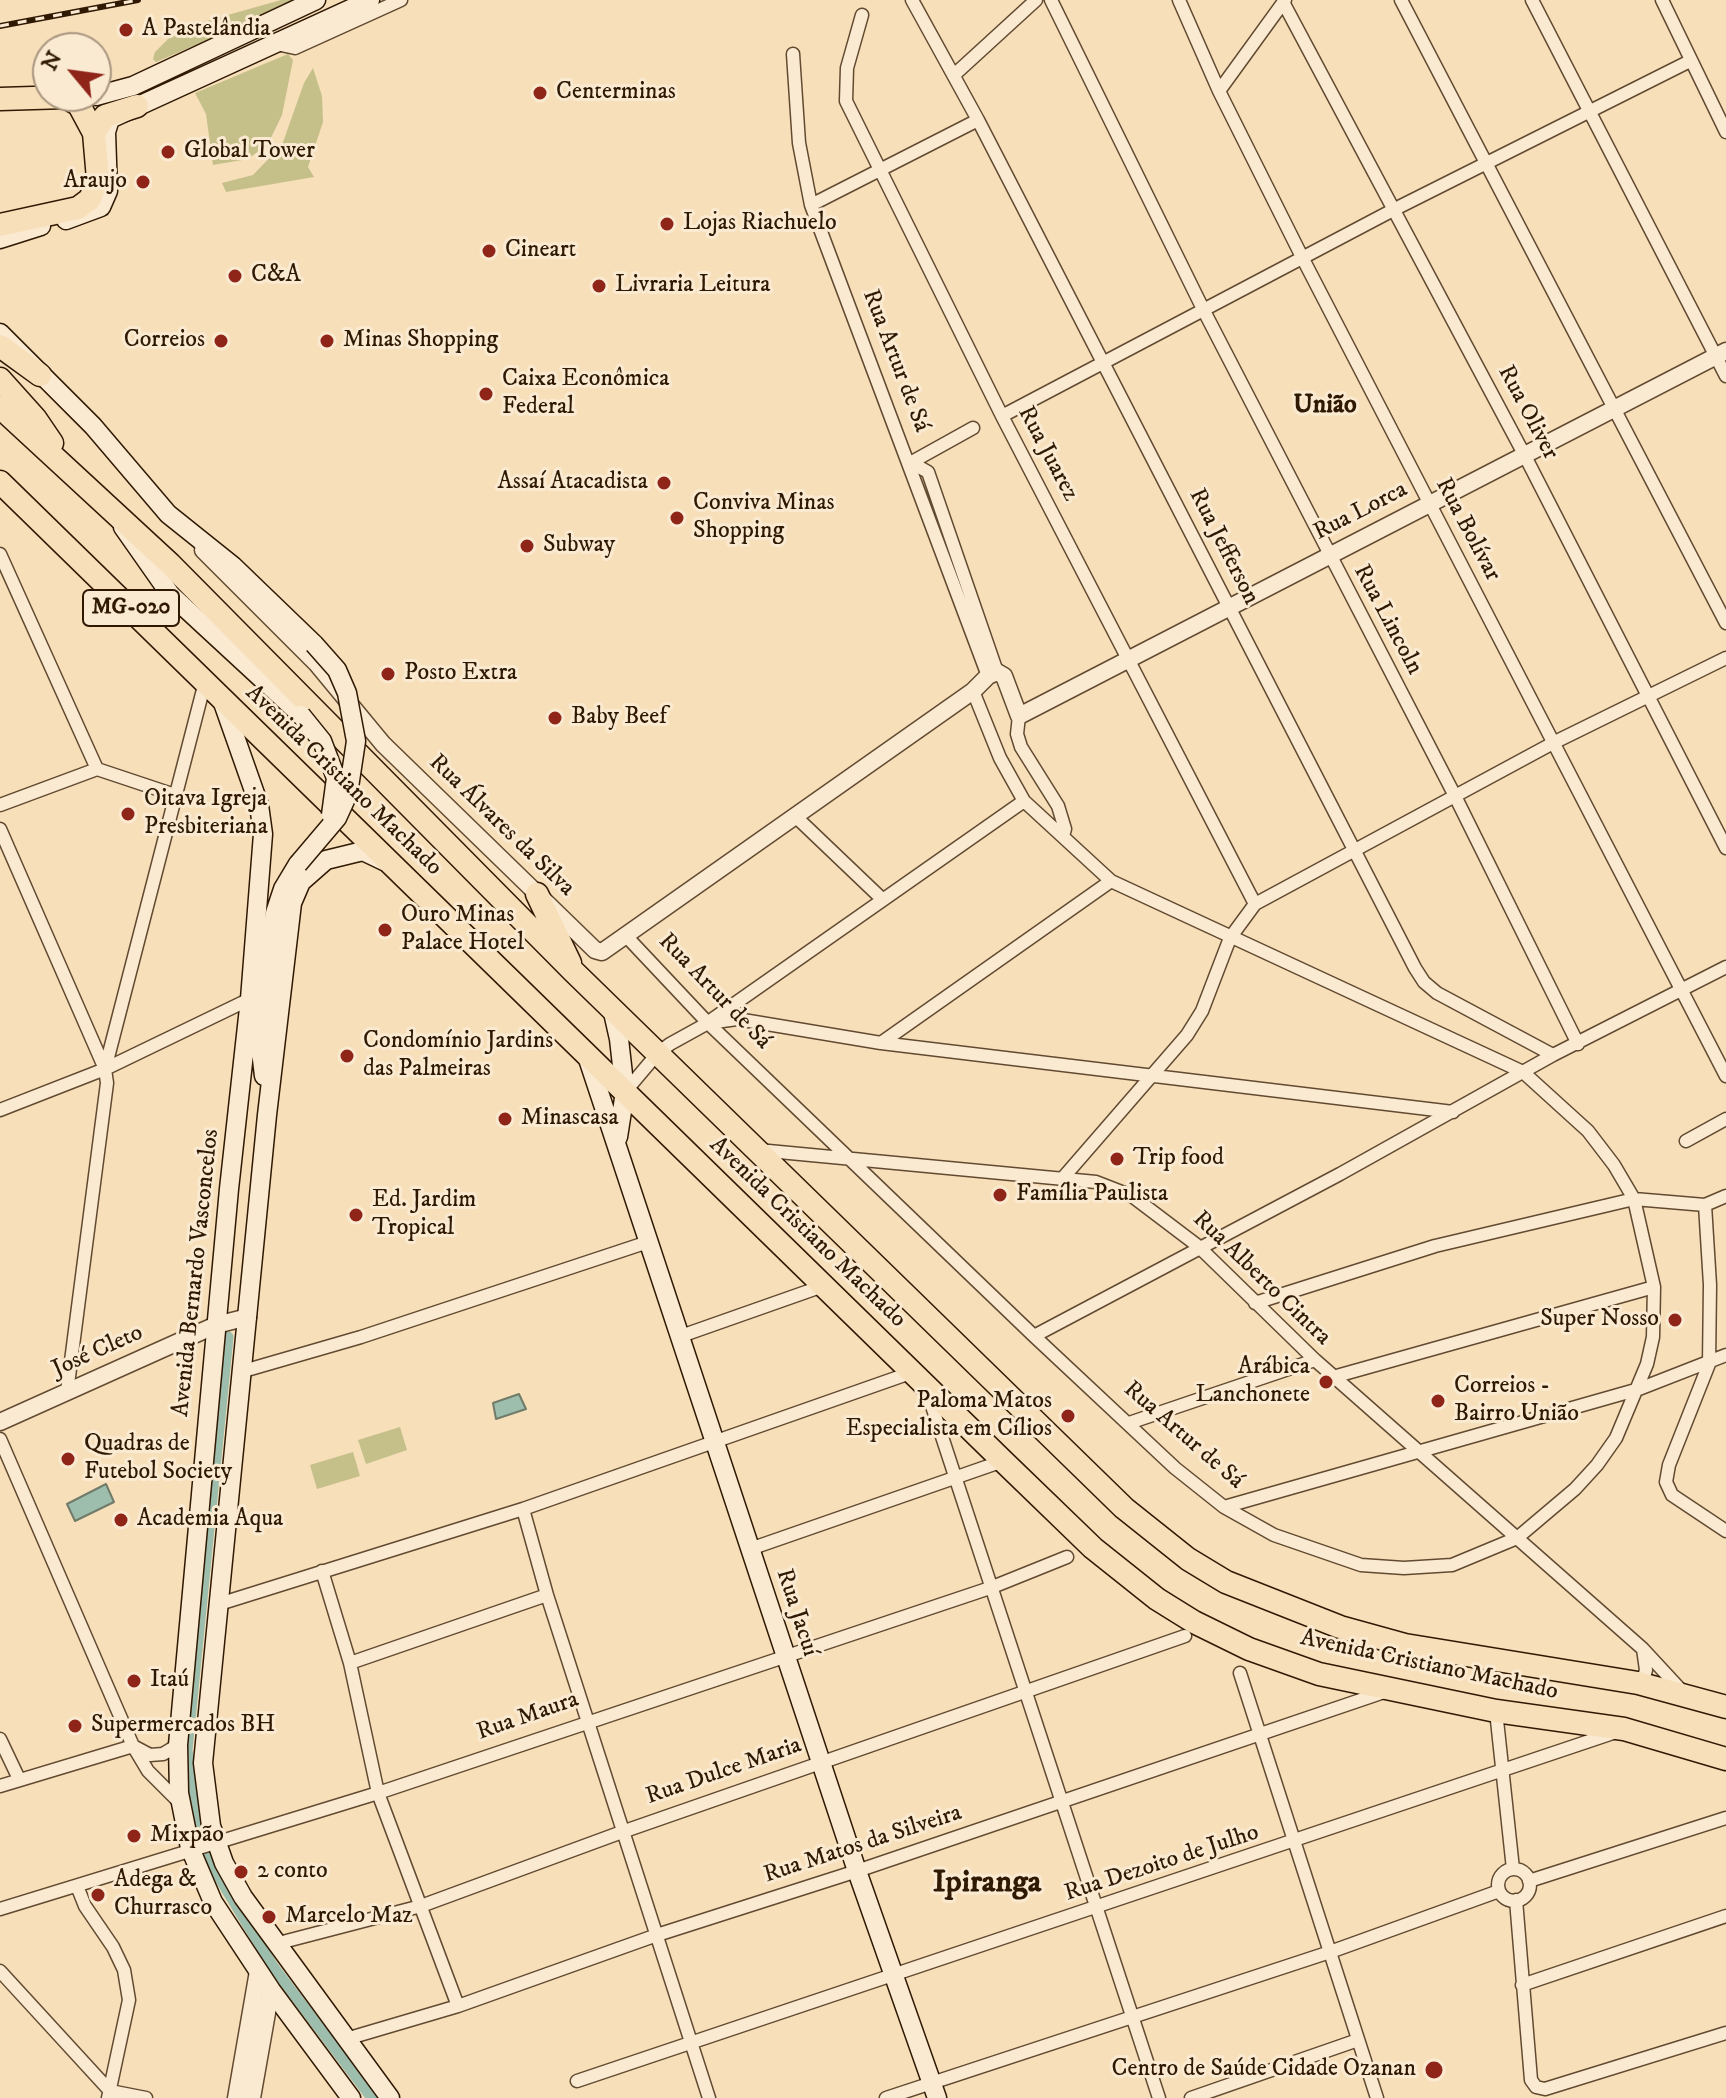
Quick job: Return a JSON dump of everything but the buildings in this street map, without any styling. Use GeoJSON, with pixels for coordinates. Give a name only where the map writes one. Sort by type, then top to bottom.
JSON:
{"type":"FeatureCollection","features":[{"type":"Feature","properties":{"kind":"highway"},"geometry":{"type":"LineString","coordinates":[[0,99],[32,98]]}},
{"type":"Feature","properties":{"kind":"highway"},"geometry":{"type":"LineString","coordinates":[[0,225],[78,208],[90,199],[98,179],[98,133],[105,116],[137,106]]}},
{"type":"Feature","properties":{"kind":"highway"},"geometry":{"type":"LineString","coordinates":[[85,112],[98,133]]}},
{"type":"Feature","properties":{"kind":"highway"},"geometry":{"type":"LineString","coordinates":[[0,346],[40,375]]}},
{"type":"Feature","properties":{"kind":"highway"},"geometry":{"type":"LineString","coordinates":[[0,379],[35,418],[70,470]]}},
{"type":"Feature","properties":{"kind":"highway","name":"Avenida Cristiano Machado"},"geometry":{"type":"LineString","coordinates":[[0,407],[70,470],[285,678],[573,971],[1124,1508],[1188,1559],[1226,1582],[1271,1602],[1353,1631],[1405,1645],[1634,1682],[1726,1707]]}},
{"type":"Feature","properties":{"kind":"highway","name":"Avenida Cristiano Machado"},"geometry":{"type":"LineString","coordinates":[[0,482],[823,1286],[1121,1572],[1194,1622],[1284,1662],[1391,1690],[1496,1711],[1624,1729],[1726,1759]]}},
{"type":"Feature","properties":{"kind":"highway"},"geometry":{"type":"LineString","coordinates":[[537,894],[573,971]]}},
{"type":"Feature","properties":{"kind":"main road"},"geometry":{"type":"LineString","coordinates":[[112,92],[133,86],[316,0]]}},
{"type":"Feature","properties":{"kind":"main road"},"geometry":{"type":"LineString","coordinates":[[137,106],[370,0]]}},
{"type":"Feature","properties":{"kind":"main road"},"geometry":{"type":"LineString","coordinates":[[0,239],[101,207],[108,191],[98,133]]}},
{"type":"Feature","properties":{"kind":"main road","name":"Rua Álvares da Silva"},"geometry":{"type":"LineString","coordinates":[[0,333],[109,442],[168,514]]}},
{"type":"Feature","properties":{"kind":"main road","name":"Avenida Cristiano Machado"},"geometry":{"type":"LineString","coordinates":[[113,511],[170,594],[301,715],[322,741],[336,778],[331,815],[298,864]]}},
{"type":"Feature","properties":{"kind":"main road"},"geometry":{"type":"LineString","coordinates":[[168,514],[233,566],[337,670],[347,693],[356,741],[354,768],[342,806],[322,840],[298,864],[283,889],[275,913],[258,996],[267,1115]]}},
{"type":"Feature","properties":{"kind":"main road","name":"Avenida Bernardo Vasconcelos"},"geometry":{"type":"LineString","coordinates":[[213,689],[259,805],[263,834],[258,996],[229,1189],[178,1745],[180,1803],[190,1848],[213,1902],[271,1990],[351,2098]]}},
{"type":"Feature","properties":{"kind":"main road"},"geometry":{"type":"LineString","coordinates":[[390,2098],[243,1897],[216,1841],[206,1802],[203,1747],[267,1115],[292,903],[301,882],[326,860],[363,851],[374,854],[399,872]]}},
{"type":"Feature","properties":{"kind":"main road","name":"Rua Jacuí"},"geometry":{"type":"LineString","coordinates":[[612,1008],[625,1092],[617,1139]]}},
{"type":"Feature","properties":{"kind":"main road","name":"Rua Jacuí"},"geometry":{"type":"LineString","coordinates":[[587,1056],[651,1241],[714,1443],[820,1762],[935,2091]]}},
{"type":"Feature","properties":{"kind":"main road"},"geometry":{"type":"LineString","coordinates":[[229,1189],[245,1187],[260,1192]]}},
{"type":"Feature","properties":{"kind":"street"},"geometry":{"type":"LineString","coordinates":[[276,44],[295,48],[401,0]]}},
{"type":"Feature","properties":{"kind":"street","name":"Rua Jefferson"},"geometry":{"type":"LineString","coordinates":[[912,0],[978,120],[1424,982],[1553,1055]]}},
{"type":"Feature","properties":{"kind":"street"},"geometry":{"type":"LineString","coordinates":[[954,75],[1036,0]]}},
{"type":"Feature","properties":{"kind":"street","name":"Rua Lincoln"},"geometry":{"type":"LineString","coordinates":[[1051,0],[1203,309],[1328,556],[1455,796],[1578,1044]]}},
{"type":"Feature","properties":{"kind":"street","name":"Rua Bolívar"},"geometry":{"type":"LineString","coordinates":[[1179,0],[1219,91],[1428,505],[1555,742],[1726,1076]]}},
{"type":"Feature","properties":{"kind":"street"},"geometry":{"type":"LineString","coordinates":[[1401,0],[1726,623]]}},
{"type":"Feature","properties":{"kind":"street"},"geometry":{"type":"LineString","coordinates":[[1532,0],[1721,354],[1726,376]]}},
{"type":"Feature","properties":{"kind":"street"},"geometry":{"type":"LineString","coordinates":[[1662,0],[1726,132]]}},
{"type":"Feature","properties":{"kind":"street"},"geometry":{"type":"LineString","coordinates":[[1219,91],[1284,1]]}},
{"type":"Feature","properties":{"kind":"street","name":"Rua Oliver"},"geometry":{"type":"LineString","coordinates":[[1284,1],[1525,456],[1726,848]]}},
{"type":"Feature","properties":{"kind":"street","name":"Rua Juarez"},"geometry":{"type":"LineString","coordinates":[[862,15],[847,68],[846,101],[1002,416],[1255,904]]}},
{"type":"Feature","properties":{"kind":"street","name":"Rua Artur de Sá"},"geometry":{"type":"LineString","coordinates":[[793,54],[799,143],[811,205],[910,463],[928,472],[992,674],[1004,676],[1019,716],[1017,734],[1021,747],[1058,806],[1065,829],[1063,836]]}},
{"type":"Feature","properties":{"kind":"street"},"geometry":{"type":"LineString","coordinates":[[1002,416],[1103,360],[1395,209],[1690,61]]}},
{"type":"Feature","properties":{"kind":"street"},"geometry":{"type":"LineString","coordinates":[[811,205],[978,120]]}},
{"type":"Feature","properties":{"kind":"street","name":"Rua Lorca"},"geometry":{"type":"LineString","coordinates":[[1019,716],[1721,354]]}},
{"type":"Feature","properties":{"kind":"street"},"geometry":{"type":"LineString","coordinates":[[910,463],[973,428]]}},
{"type":"Feature","properties":{"kind":"street","name":"Rua Álvares da Silva"},"geometry":{"type":"LineString","coordinates":[[168,514],[316,663],[383,744],[595,950],[602,952],[973,691],[992,674]]}},
{"type":"Feature","properties":{"kind":"street"},"geometry":{"type":"LineString","coordinates":[[0,554],[97,769]]}},
{"type":"Feature","properties":{"kind":"street"},"geometry":{"type":"LineString","coordinates":[[1062,1179],[1153,1075],[1202,1011],[1230,938],[1255,904],[1555,742],[1726,658]]}},
{"type":"Feature","properties":{"kind":"street"},"geometry":{"type":"LineString","coordinates":[[105,1069],[178,796],[213,689]]}},
{"type":"Feature","properties":{"kind":"street","name":"Rua Artur de Sá"},"geometry":{"type":"LineString","coordinates":[[627,937],[708,1023],[1034,1336],[1175,1468],[1224,1507],[1274,1535],[1361,1565],[1404,1568],[1452,1565],[1517,1538],[1575,1489],[1597,1465],[1616,1438],[1639,1389],[1653,1337],[1654,1287],[1634,1199],[1588,1131],[1523,1072],[1111,881],[1024,801],[1000,758],[973,691]]}},
{"type":"Feature","properties":{"kind":"street"},"geometry":{"type":"LineString","coordinates":[[0,805],[97,769],[178,796]]}},
{"type":"Feature","properties":{"kind":"street"},"geometry":{"type":"LineString","coordinates":[[625,1092],[657,1054],[708,1023],[881,898],[1024,801]]}},
{"type":"Feature","properties":{"kind":"street"},"geometry":{"type":"LineString","coordinates":[[794,815],[881,898]]}},
{"type":"Feature","properties":{"kind":"street"},"geometry":{"type":"LineString","coordinates":[[0,829],[105,1069],[107,1083],[67,1392]]}},
{"type":"Feature","properties":{"kind":"street"},"geometry":{"type":"LineString","coordinates":[[881,1043],[1111,881]]}},
{"type":"Feature","properties":{"kind":"street"},"geometry":{"type":"LineString","coordinates":[[1034,1336],[1453,1112],[1553,1055],[1726,967]]}},
{"type":"Feature","properties":{"kind":"street"},"geometry":{"type":"LineString","coordinates":[[0,1110],[105,1069],[258,996]]}},
{"type":"Feature","properties":{"kind":"street"},"geometry":{"type":"LineString","coordinates":[[708,1023],[737,1019],[881,1043],[1453,1112]]}},
{"type":"Feature","properties":{"kind":"street"},"geometry":{"type":"LineString","coordinates":[[1686,1141],[1726,1119]]}},
{"type":"Feature","properties":{"kind":"street","name":"Rua Alberto Cintra"},"geometry":{"type":"LineString","coordinates":[[755,1150],[1096,1182],[1132,1196],[1198,1246],[1333,1377],[1643,1649],[1683,1693]]}},
{"type":"Feature","properties":{"kind":"street"},"geometry":{"type":"LineString","coordinates":[[1255,1303],[1435,1246],[1634,1199],[1705,1205],[1726,1196]]}},
{"type":"Feature","properties":{"kind":"street"},"geometry":{"type":"LineString","coordinates":[[1705,1205],[1710,1285],[1709,1364],[1667,1473],[1672,1495],[1726,1531]]}},
{"type":"Feature","properties":{"kind":"street"},"geometry":{"type":"LineString","coordinates":[[240,1372],[361,1337],[651,1241]]}},
{"type":"Feature","properties":{"kind":"street"},"geometry":{"type":"LineString","coordinates":[[681,1336],[823,1286]]}},
{"type":"Feature","properties":{"kind":"street"},"geometry":{"type":"LineString","coordinates":[[1333,1377],[1654,1287]]}},
{"type":"Feature","properties":{"kind":"street","name":"José Cleto"},"geometry":{"type":"LineString","coordinates":[[0,1422],[216,1325],[248,1317]]}},
{"type":"Feature","properties":{"kind":"street"},"geometry":{"type":"LineString","coordinates":[[1224,1507],[1639,1389],[1726,1355]]}},
{"type":"Feature","properties":{"kind":"street"},"geometry":{"type":"LineString","coordinates":[[1129,1423],[1315,1360]]}},
{"type":"Feature","properties":{"kind":"street"},"geometry":{"type":"LineString","coordinates":[[216,1605],[523,1509],[714,1443],[919,1378],[955,1477],[1159,2098]]}},
{"type":"Feature","properties":{"kind":"street"},"geometry":{"type":"LineString","coordinates":[[0,1439],[133,1746],[148,1771],[180,1803]]}},
{"type":"Feature","properties":{"kind":"street"},"geometry":{"type":"LineString","coordinates":[[750,1549],[1003,1461]]}},
{"type":"Feature","properties":{"kind":"street"},"geometry":{"type":"LineString","coordinates":[[523,1509],[547,1595],[709,2098]]}},
{"type":"Feature","properties":{"kind":"street","name":"Rua Maura"},"geometry":{"type":"LineString","coordinates":[[0,1909],[190,1848],[378,1793],[587,1720],[990,1588],[1067,1557]]}},
{"type":"Feature","properties":{"kind":"street"},"geometry":{"type":"LineString","coordinates":[[322,1571],[350,1663],[378,1793],[458,2006]]}},
{"type":"Feature","properties":{"kind":"street"},"geometry":{"type":"LineString","coordinates":[[350,1663],[547,1595]]}},
{"type":"Feature","properties":{"kind":"street","name":"Rua Dulce Maria"},"geometry":{"type":"LineString","coordinates":[[275,1944],[421,1906],[820,1762],[1185,1636]]}},
{"type":"Feature","properties":{"kind":"street"},"geometry":{"type":"LineString","coordinates":[[1634,1682],[1644,1677],[1646,1670],[1643,1649]]}},
{"type":"Feature","properties":{"kind":"street"},"geometry":{"type":"LineString","coordinates":[[1240,1673],[1377,2098]]}},
{"type":"Feature","properties":{"kind":"street","name":"Rua Matos da Silveira"},"geometry":{"type":"LineString","coordinates":[[346,2039],[458,2006],[657,1935],[857,1871],[1391,1690]]}},
{"type":"Feature","properties":{"kind":"street"},"geometry":{"type":"LineString","coordinates":[[1496,1711],[1513,1869]]}},
{"type":"Feature","properties":{"kind":"street","name":"Rua Dezoito de Julho"},"geometry":{"type":"LineString","coordinates":[[577,2081],[1503,1773],[1624,1729]]}},
{"type":"Feature","properties":{"kind":"street"},"geometry":{"type":"LineString","coordinates":[[0,1739],[19,1779]]}},
{"type":"Feature","properties":{"kind":"street"},"geometry":{"type":"LineString","coordinates":[[0,1786],[133,1746],[150,1755],[163,1754],[178,1745]]}},
{"type":"Feature","properties":{"kind":"street"},"geometry":{"type":"LineString","coordinates":[[1529,1881],[1726,1818]]}},
{"type":"Feature","properties":{"kind":"street"},"geometry":{"type":"LineString","coordinates":[[1513,1869],[1523,1872],[1529,1881],[1528,1891],[1516,1900],[1506,1898],[1499,1891],[1501,1876],[1513,1869]]}},
{"type":"Feature","properties":{"kind":"street"},"geometry":{"type":"LineString","coordinates":[[77,1886],[85,1906],[113,1947],[124,1970],[129,2000],[109,2094]]}},
{"type":"Feature","properties":{"kind":"street"},"geometry":{"type":"LineString","coordinates":[[886,2098],[935,2091],[1133,2016],[1330,1952],[1499,1891]]}},
{"type":"Feature","properties":{"kind":"street"},"geometry":{"type":"LineString","coordinates":[[1516,1900],[1531,2080],[1536,2087],[1545,2089],[1726,2033]]}},
{"type":"Feature","properties":{"kind":"street"},"geometry":{"type":"LineString","coordinates":[[1522,1985],[1726,1916]]}},
{"type":"Feature","properties":{"kind":"street"},"geometry":{"type":"LineString","coordinates":[[0,1971],[109,2094],[146,2098]]}},
{"type":"Feature","properties":{"kind":"street"},"geometry":{"type":"LineString","coordinates":[[236,2098],[258,1971]]}},
{"type":"Feature","properties":{"kind":"street"},"geometry":{"type":"LineString","coordinates":[[252,2098],[271,1990]]}},
{"type":"Feature","properties":{"kind":"street"},"geometry":{"type":"LineString","coordinates":[[1191,2098],[1358,2040]]}},
{"type":"Feature","properties":{"kind":"shaded area"},"geometry":{"type":"Polygon","coordinates":[[[281,0],[300,0],[156,62],[153,59],[155,52],[168,39],[203,22],[281,0]]]}},
{"type":"Feature","properties":{"kind":"shaded area"},"geometry":{"type":"Polygon","coordinates":[[[288,54],[293,60],[282,115],[268,144],[248,159],[213,165],[206,114],[195,93],[288,54]]]}},
{"type":"Feature","properties":{"kind":"shaded area"},"geometry":{"type":"Polygon","coordinates":[[[313,68],[322,96],[323,122],[308,167],[314,177],[226,192],[222,183],[253,175],[282,145],[304,83],[313,68]]]}},
{"type":"Feature","properties":{"kind":"shaded area"},"geometry":{"type":"Polygon","coordinates":[[[519,1394],[526,1409],[496,1419],[493,1403],[519,1394]]]}},
{"type":"Feature","properties":{"kind":"shaded area"},"geometry":{"type":"Polygon","coordinates":[[[400,1427],[407,1450],[366,1464],[358,1440],[400,1427]]]}},
{"type":"Feature","properties":{"kind":"shaded area"},"geometry":{"type":"Polygon","coordinates":[[[353,1452],[360,1476],[317,1489],[310,1465],[353,1452]]]}},
{"type":"Feature","properties":{"kind":"shaded area"},"geometry":{"type":"Polygon","coordinates":[[[106,1484],[114,1502],[75,1521],[67,1504],[106,1484]]]}},
{"type":"Feature","properties":{"kind":"waterway"},"geometry":{"type":"LineString","coordinates":[[228,1337],[187,1750],[199,1826],[208,1859],[272,1965],[372,2098]]}},
{"type":"Feature","properties":{"kind":"railway"},"geometry":{"type":"LineString","coordinates":[[0,26],[138,0]]}},
{"type":"Feature","properties":{"kind":"place","name":"A Pastelândia"},"geometry":{"type":"Point","coordinates":[126,30]}},
{"type":"Feature","properties":{"kind":"place","name":"Centerminas"},"geometry":{"type":"Point","coordinates":[540,93]}},
{"type":"Feature","properties":{"kind":"place","name":"Global Tower"},"geometry":{"type":"Point","coordinates":[168,152]}},
{"type":"Feature","properties":{"kind":"place","name":"Araujo"},"geometry":{"type":"Point","coordinates":[143,182]}},
{"type":"Feature","properties":{"kind":"place","name":"Lojas Riachuelo"},"geometry":{"type":"Point","coordinates":[667,224]}},
{"type":"Feature","properties":{"kind":"place","name":"Cineart"},"geometry":{"type":"Point","coordinates":[489,251]}},
{"type":"Feature","properties":{"kind":"place","name":"C&A"},"geometry":{"type":"Point","coordinates":[235,276]}},
{"type":"Feature","properties":{"kind":"place","name":"Livraria Leitura"},"geometry":{"type":"Point","coordinates":[599,286]}},
{"type":"Feature","properties":{"kind":"place","name":"Correios"},"geometry":{"type":"Point","coordinates":[221,341]}},
{"type":"Feature","properties":{"kind":"place","name":"Minas Shopping"},"geometry":{"type":"Point","coordinates":[327,341]}},
{"type":"Feature","properties":{"kind":"place","name":"Caixa Econômica Federal"},"geometry":{"type":"Point","coordinates":[486,394]}},
{"type":"Feature","properties":{"kind":"place","name":"Assaí Atacadista"},"geometry":{"type":"Point","coordinates":[664,483]}},
{"type":"Feature","properties":{"kind":"place","name":"Conviva Minas Shopping"},"geometry":{"type":"Point","coordinates":[677,518]}},
{"type":"Feature","properties":{"kind":"place","name":"Subway"},"geometry":{"type":"Point","coordinates":[527,546]}},
{"type":"Feature","properties":{"kind":"place","name":"Posto Extra"},"geometry":{"type":"Point","coordinates":[388,674]}},
{"type":"Feature","properties":{"kind":"place","name":"Baby Beef"},"geometry":{"type":"Point","coordinates":[555,718]}},
{"type":"Feature","properties":{"kind":"place","name":"Oitava Igreja Presbiteriana"},"geometry":{"type":"Point","coordinates":[128,814]}},
{"type":"Feature","properties":{"kind":"place","name":"Ouro Minas Palace Hotel"},"geometry":{"type":"Point","coordinates":[385,930]}},
{"type":"Feature","properties":{"kind":"place","name":"Condomínio Jardins das Palmeiras"},"geometry":{"type":"Point","coordinates":[347,1056]}},
{"type":"Feature","properties":{"kind":"place","name":"Minascasa"},"geometry":{"type":"Point","coordinates":[505,1119]}},
{"type":"Feature","properties":{"kind":"place","name":"Trip food"},"geometry":{"type":"Point","coordinates":[1117,1159]}},
{"type":"Feature","properties":{"kind":"place","name":"Família Paulista"},"geometry":{"type":"Point","coordinates":[1000,1195]}},
{"type":"Feature","properties":{"kind":"place","name":"Ed. Jardim Tropical"},"geometry":{"type":"Point","coordinates":[356,1215]}},
{"type":"Feature","properties":{"kind":"place","name":"Super Nosso"},"geometry":{"type":"Point","coordinates":[1675,1320]}},
{"type":"Feature","properties":{"kind":"place","name":"Arábica Lanchonete"},"geometry":{"type":"Point","coordinates":[1326,1382]}},
{"type":"Feature","properties":{"kind":"place","name":"Correios - Bairro União"},"geometry":{"type":"Point","coordinates":[1438,1401]}},
{"type":"Feature","properties":{"kind":"place","name":"Paloma Matos Especialista em Cílios"},"geometry":{"type":"Point","coordinates":[1068,1416]}},
{"type":"Feature","properties":{"kind":"place","name":"Quadras de Futebol Society"},"geometry":{"type":"Point","coordinates":[68,1459]}},
{"type":"Feature","properties":{"kind":"place","name":"Academia Aqua"},"geometry":{"type":"Point","coordinates":[121,1520]}},
{"type":"Feature","properties":{"kind":"place","name":"Itaú"},"geometry":{"type":"Point","coordinates":[134,1681]}},
{"type":"Feature","properties":{"kind":"place","name":"Supermercados BH"},"geometry":{"type":"Point","coordinates":[75,1726]}},
{"type":"Feature","properties":{"kind":"place","name":"Mixpão"},"geometry":{"type":"Point","coordinates":[134,1836]}},
{"type":"Feature","properties":{"kind":"place","name":"2 conto"},"geometry":{"type":"Point","coordinates":[241,1872]}},
{"type":"Feature","properties":{"kind":"place","name":"Adega & Churrasco"},"geometry":{"type":"Point","coordinates":[98,1895]}},
{"type":"Feature","properties":{"kind":"place","name":"Marcelo Maz"},"geometry":{"type":"Point","coordinates":[269,1917]}},
{"type":"Feature","properties":{"kind":"place","name":"Centro de Saúde Cidade Ozanan"},"geometry":{"type":"Point","coordinates":[1434,2070]}},
{"type":"Feature","properties":{"kind":"district","name":"União"},"geometry":{"type":"Point","coordinates":[1325,407]}},
{"type":"Feature","properties":{"kind":"district","name":"Ipiranga"},"geometry":{"type":"Point","coordinates":[987,1884]}}]}
